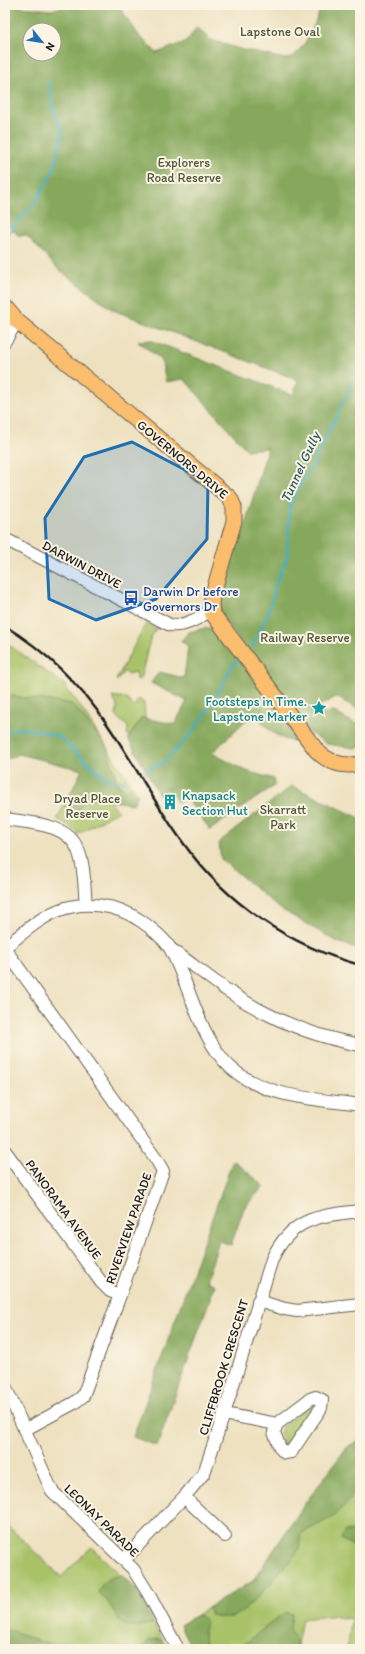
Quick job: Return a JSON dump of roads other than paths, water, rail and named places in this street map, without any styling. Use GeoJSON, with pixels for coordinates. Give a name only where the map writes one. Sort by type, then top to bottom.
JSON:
{"type":"FeatureCollection","features":[{"type":"Feature","properties":{"kind":"main road","name":"GOVERNORS DRIVE"},"geometry":{"type":"LineString","coordinates":[[5,308],[17,321],[230,498],[235,511],[234,521],[212,597],[211,610]]}},
{"type":"Feature","properties":{"kind":"main road"},"geometry":{"type":"LineString","coordinates":[[211,610],[303,735],[319,753],[331,761],[341,764],[360,764]]}},
{"type":"Feature","properties":{"kind":"street"},"geometry":{"type":"LineString","coordinates":[[5,341],[17,321]]}},
{"type":"Feature","properties":{"kind":"street","name":"DARWIN DRIVE"},"geometry":{"type":"LineString","coordinates":[[5,539],[170,625],[192,621],[211,610]]}},
{"type":"Feature","properties":{"kind":"street"},"geometry":{"type":"LineString","coordinates":[[5,819],[51,827],[58,830],[71,840],[77,847],[81,860],[86,904]]}},
{"type":"Feature","properties":{"kind":"street"},"geometry":{"type":"LineString","coordinates":[[5,948],[42,919],[57,911],[86,904],[107,906],[135,917],[153,930],[171,949],[233,994],[277,1018],[314,1034],[360,1045]]}},
{"type":"Feature","properties":{"kind":"street","name":"RIVERVIEW PARADE"},"geometry":{"type":"LineString","coordinates":[[5,948],[163,1171],[83,1396],[74,1403],[24,1430]]}},
{"type":"Feature","properties":{"kind":"street"},"geometry":{"type":"LineString","coordinates":[[171,949],[214,1046],[225,1062],[245,1079],[263,1088],[274,1091],[360,1105]]}},
{"type":"Feature","properties":{"kind":"street"},"geometry":{"type":"LineString","coordinates":[[182,976],[188,969],[195,966]]}},
{"type":"Feature","properties":{"kind":"street","name":"PANORAMA AVENUE"},"geometry":{"type":"LineString","coordinates":[[5,1151],[100,1282],[110,1291],[120,1295]]}},
{"type":"Feature","properties":{"kind":"street","name":"CLIFFBROOK CRESCENT"},"geometry":{"type":"LineString","coordinates":[[124,1560],[184,1497],[199,1480],[207,1467],[258,1301],[275,1253],[282,1241],[294,1229],[315,1217],[360,1211]]}},
{"type":"Feature","properties":{"kind":"street"},"geometry":{"type":"LineString","coordinates":[[258,1301],[297,1311],[360,1304]]}},
{"type":"Feature","properties":{"kind":"street","name":"LEONAY PARADE"},"geometry":{"type":"LineString","coordinates":[[5,1386],[47,1481],[55,1495],[124,1560],[138,1576],[178,1649]]}},
{"type":"Feature","properties":{"kind":"street"},"geometry":{"type":"LineString","coordinates":[[224,1414],[277,1424],[310,1399],[316,1397],[322,1400],[321,1408],[291,1452],[284,1453],[280,1448],[274,1432],[277,1424]]}},
{"type":"Feature","properties":{"kind":"street"},"geometry":{"type":"LineString","coordinates":[[184,1497],[225,1536]]}},
{"type":"Feature","properties":{"kind":"waterway"},"geometry":{"type":"LineString","coordinates":[[5,238],[10,230],[36,202],[55,167],[62,132],[52,103],[49,82]]}},
{"type":"Feature","properties":{"kind":"waterway","name":"Tunnel Gully"},"geometry":{"type":"LineString","coordinates":[[246,651],[253,645],[269,611],[276,584],[287,557],[290,506],[294,495],[312,466],[360,368]]}},
{"type":"Feature","properties":{"kind":"waterway","name":"Tunnel Gully"},"geometry":{"type":"LineString","coordinates":[[143,772],[164,762],[189,736],[209,709],[233,665],[240,658]]}},
{"type":"Feature","properties":{"kind":"waterway","name":"Tunnel Gully"},"geometry":{"type":"LineString","coordinates":[[5,731],[24,728],[58,736],[106,779],[124,782]]}},
{"type":"Feature","properties":{"kind":"railway"},"geometry":{"type":"LineString","coordinates":[[5,626],[34,646],[74,682],[107,724],[174,830],[201,865],[219,885],[262,920],[285,934],[334,957],[360,965]]}},
{"type":"Feature","properties":{"kind":"place","name":"Darwin Dr before Governors Dr"},"geometry":{"type":"Point","coordinates":[131,598]}},
{"type":"Feature","properties":{"kind":"place","name":"Footsteps in Time. Lapstone Marker"},"geometry":{"type":"Point","coordinates":[319,708]}},
{"type":"Feature","properties":{"kind":"place","name":"Knapsack Section Hut"},"geometry":{"type":"Point","coordinates":[170,802]}},
{"type":"Feature","properties":{"kind":"park label","name":"Lapstone Oval"},"geometry":{"type":"Point","coordinates":[280,31]}},
{"type":"Feature","properties":{"kind":"park label","name":"Explorers Road Reserve"},"geometry":{"type":"Point","coordinates":[184,170]}},
{"type":"Feature","properties":{"kind":"park label","name":"Railway Reserve"},"geometry":{"type":"Point","coordinates":[305,637]}},
{"type":"Feature","properties":{"kind":"park label","name":"Dryad Place Reserve"},"geometry":{"type":"Point","coordinates":[87,806]}},
{"type":"Feature","properties":{"kind":"park label","name":"Skarratt Park"},"geometry":{"type":"Point","coordinates":[283,816]}}]}
